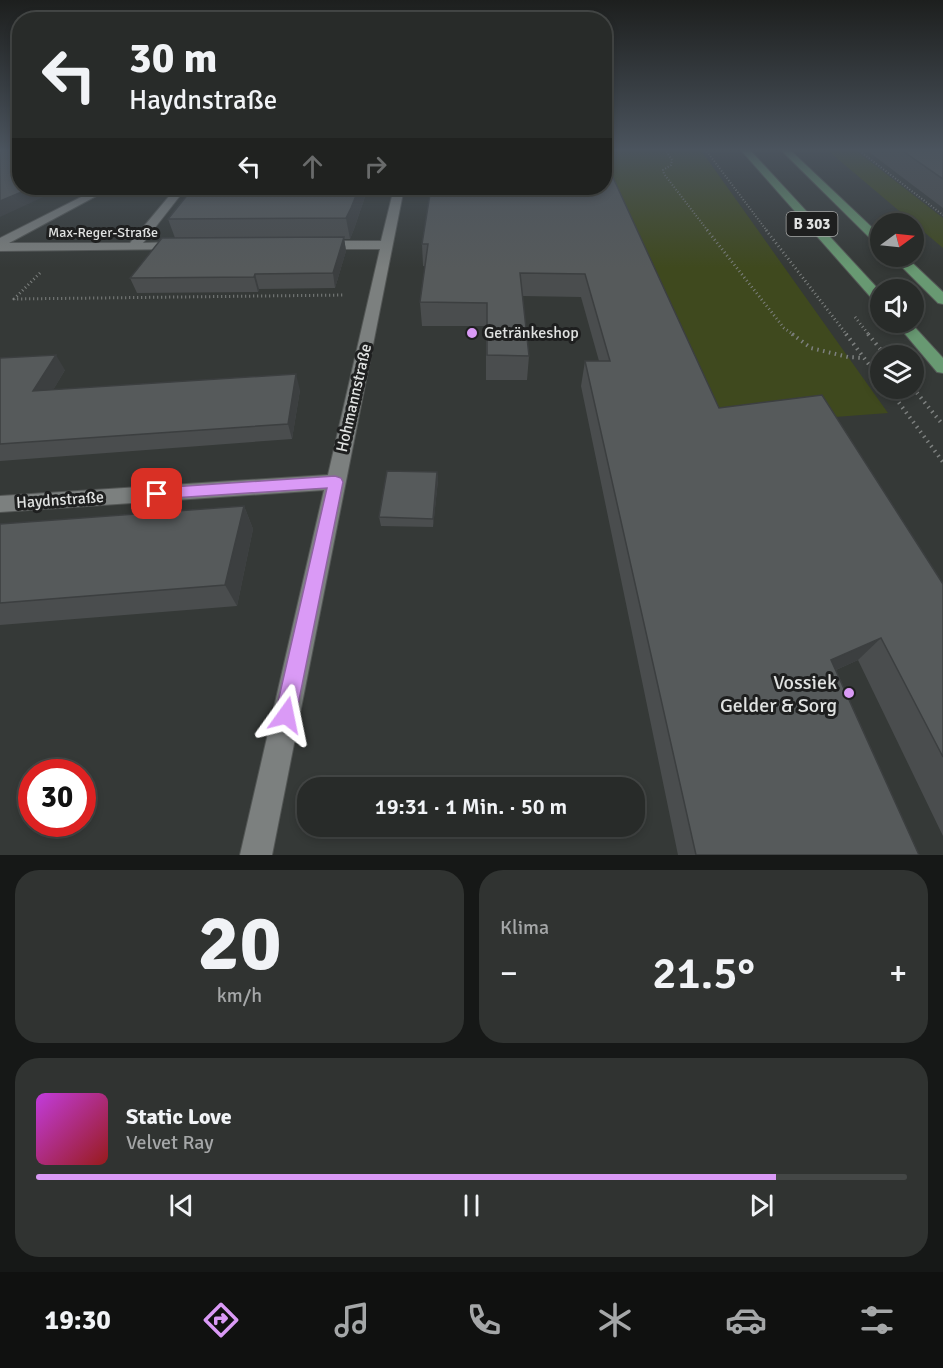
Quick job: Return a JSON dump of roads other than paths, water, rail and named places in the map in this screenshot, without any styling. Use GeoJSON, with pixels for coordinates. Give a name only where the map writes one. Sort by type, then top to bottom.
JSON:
{"type":"FeatureCollection","features":[{"type":"Feature","properties":{"kind":"main road","name":"B 303"},"geometry":{"type":"LineString","coordinates":[[780,189],[870,288]]}},
{"type":"Feature","properties":{"kind":"main road","name":"B 303"},"geometry":{"type":"LineString","coordinates":[[826,189],[870,231]]}},
{"type":"Feature","properties":{"kind":"main road"},"geometry":{"type":"LineString","coordinates":[[908,267],[943,300]]}},
{"type":"Feature","properties":{"kind":"main road"},"geometry":{"type":"LineString","coordinates":[[912,333],[943,368]]}},
{"type":"Feature","properties":{"kind":"street"},"geometry":{"type":"LineString","coordinates":[[0,245],[93,195]]}},
{"type":"Feature","properties":{"kind":"street"},"geometry":{"type":"LineString","coordinates":[[133,247],[175,195]]}},
{"type":"Feature","properties":{"kind":"street","name":"Hohmannstraße"},"geometry":{"type":"LineString","coordinates":[[256,855],[398,195]]}},
{"type":"Feature","properties":{"kind":"street","name":"Max-Reger-Straße"},"geometry":{"type":"LineString","coordinates":[[0,245],[191,246]]}},
{"type":"Feature","properties":{"kind":"street"},"geometry":{"type":"LineString","coordinates":[[306,246],[387,245]]}},
{"type":"Feature","properties":{"kind":"street","name":"Haydnstraße"},"geometry":{"type":"LineString","coordinates":[[0,504],[335,482]]}},
{"type":"Feature","properties":{"kind":"place","name":"Getränkeshop"},"geometry":{"type":"Point","coordinates":[472,333]}},
{"type":"Feature","properties":{"kind":"place","name":"Vossiek Gelder & Sorg"},"geometry":{"type":"Point","coordinates":[849,693]}}]}
